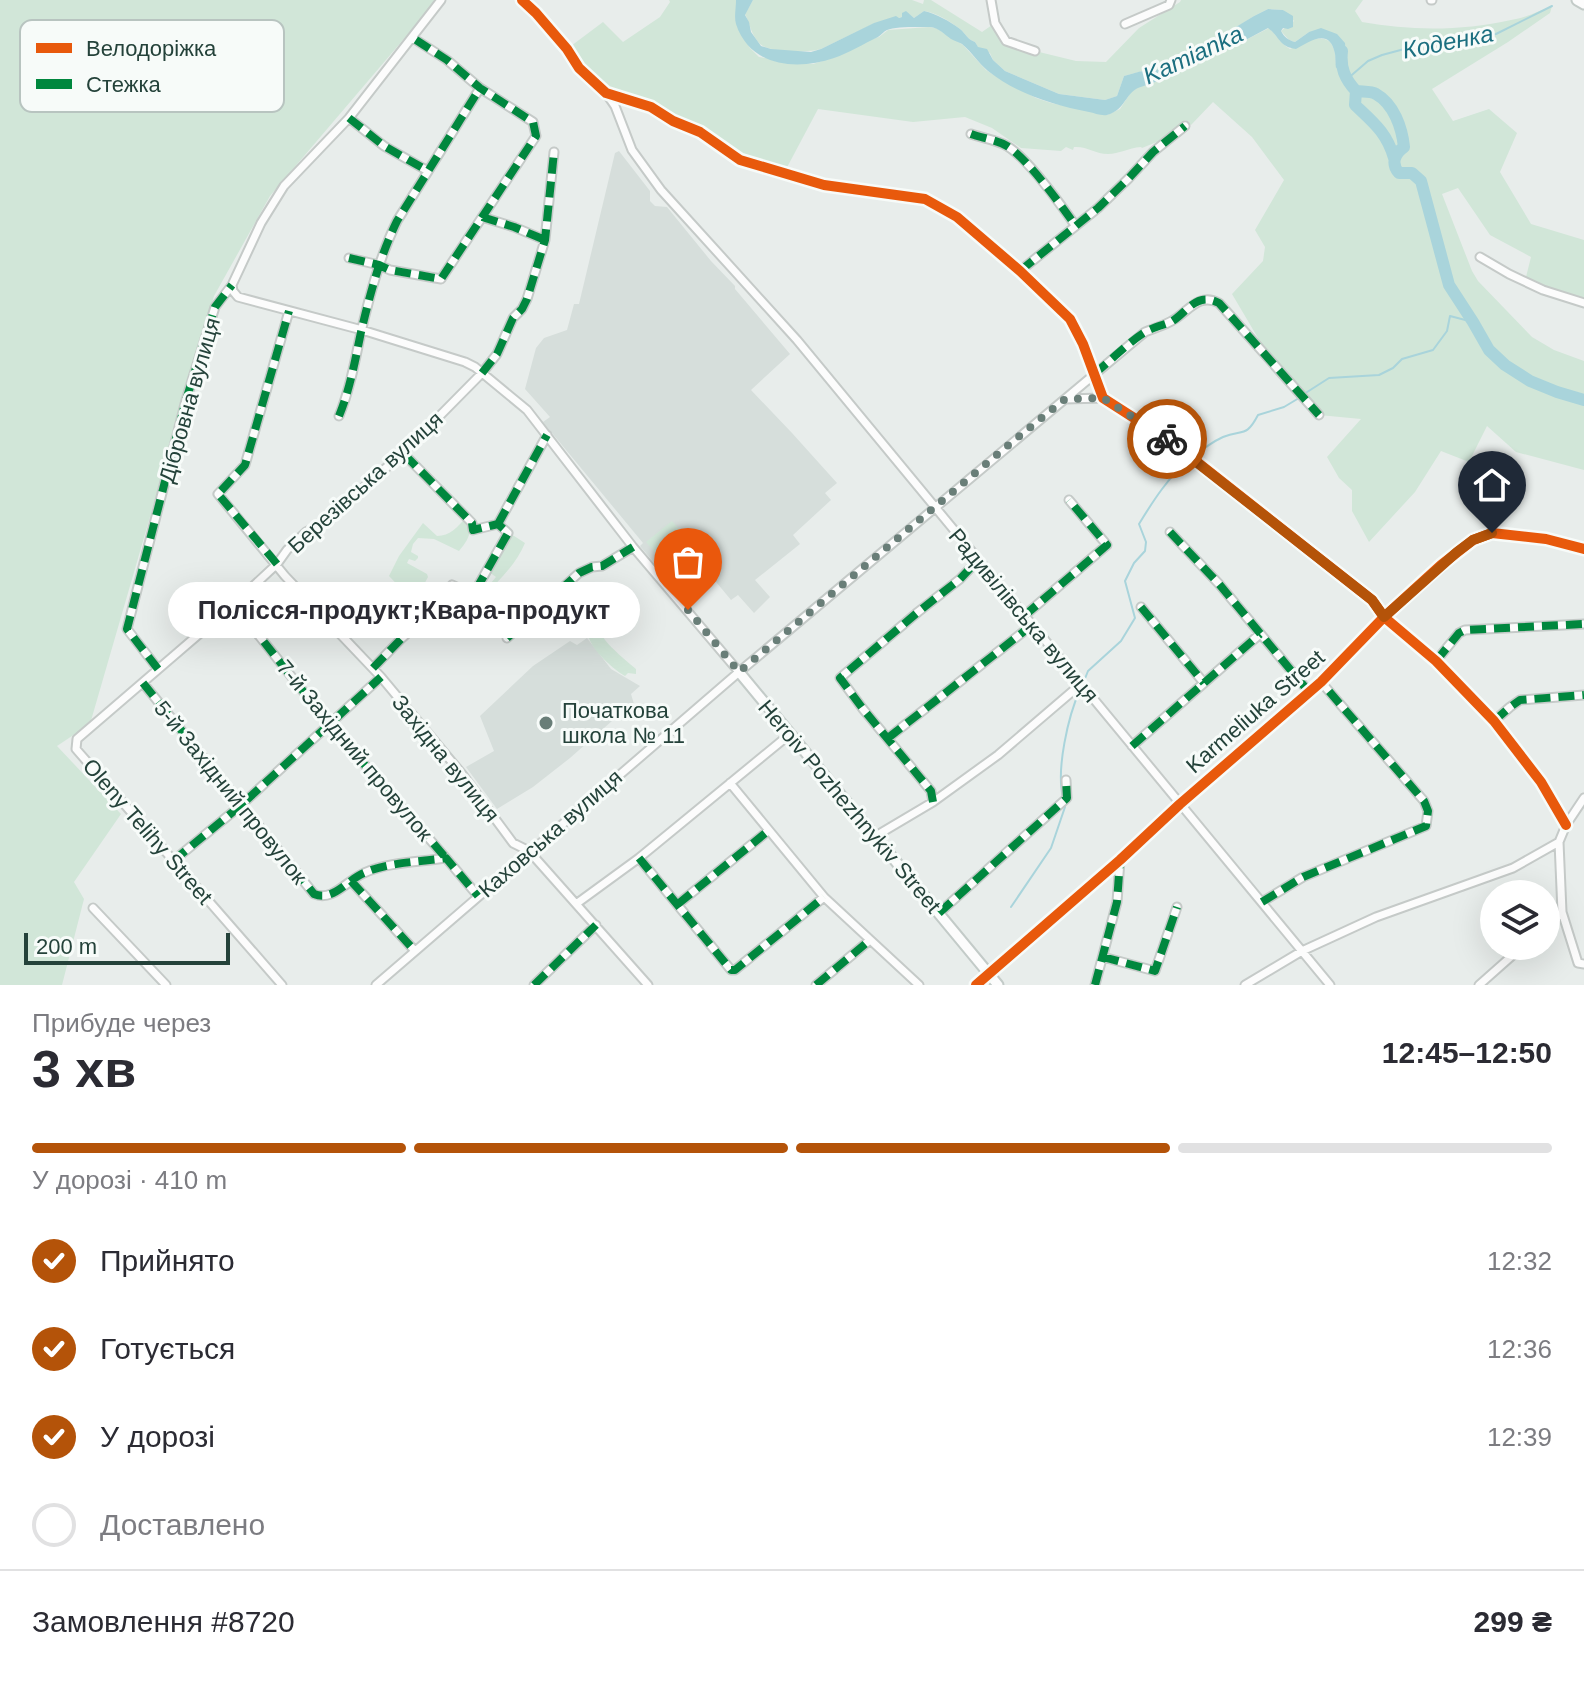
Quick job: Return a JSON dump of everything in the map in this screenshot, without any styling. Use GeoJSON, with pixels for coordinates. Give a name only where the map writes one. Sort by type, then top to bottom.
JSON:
{"type":"FeatureCollection","features":[{"type":"Feature","properties":{"kind":"street","name":"Дібровна вулиця"},"geometry":{"type":"LineString","coordinates":[[158,669],[127,629],[186,400],[215,307],[232,285],[261,223],[284,186],[349,118],[441,0]]}},
{"type":"Feature","properties":{"kind":"street"},"geometry":{"type":"LineString","coordinates":[[522,0],[567,49],[579,68],[606,93],[651,107],[673,121],[700,132],[740,160],[824,185],[925,199],[957,217],[1070,319],[1103,398]]}},
{"type":"Feature","properties":{"kind":"street"},"geometry":{"type":"LineString","coordinates":[[991,0],[995,23],[1006,41],[1035,51]]}},
{"type":"Feature","properties":{"kind":"street"},"geometry":{"type":"LineString","coordinates":[[1125,24],[1169,5],[1171,0]]}},
{"type":"Feature","properties":{"kind":"street"},"geometry":{"type":"LineString","coordinates":[[1577,0],[1584,4]]}},
{"type":"Feature","properties":{"kind":"street"},"geometry":{"type":"LineString","coordinates":[[349,258],[390,270],[441,279],[536,136],[533,122],[480,88],[447,60],[413,38]]}},
{"type":"Feature","properties":{"kind":"street"},"geometry":{"type":"LineString","coordinates":[[339,416],[379,265],[397,221],[480,88]]}},
{"type":"Feature","properties":{"kind":"street","name":"Радивілівська вулиця"},"geometry":{"type":"LineString","coordinates":[[606,93],[617,111],[632,150],[653,181],[797,340],[1330,985]]}},
{"type":"Feature","properties":{"kind":"street"},"geometry":{"type":"LineString","coordinates":[[617,111],[621,104],[634,102]]}},
{"type":"Feature","properties":{"kind":"street"},"geometry":{"type":"LineString","coordinates":[[349,118],[384,146],[428,171]]}},
{"type":"Feature","properties":{"kind":"street"},"geometry":{"type":"LineString","coordinates":[[1020,271],[1098,208],[1153,152],[1185,126]]}},
{"type":"Feature","properties":{"kind":"street"},"geometry":{"type":"LineString","coordinates":[[971,134],[1006,146],[1015,153],[1075,225]]}},
{"type":"Feature","properties":{"kind":"street","name":"Березівська вулиця"},"geometry":{"type":"LineString","coordinates":[[76,749],[77,739],[234,604],[306,532],[322,524],[403,453],[482,373],[497,354],[513,318],[522,309],[545,240],[554,152]]}},
{"type":"Feature","properties":{"kind":"street"},"geometry":{"type":"LineString","coordinates":[[482,217],[545,240]]}},
{"type":"Feature","properties":{"kind":"street"},"geometry":{"type":"LineString","coordinates":[[1480,257],[1543,290],[1584,303]]}},
{"type":"Feature","properties":{"kind":"street","name":"Heroiv Pozhezhnykiv Street"},"geometry":{"type":"LineString","coordinates":[[232,285],[238,297],[362,330],[465,362],[527,410],[633,547],[998,985]]}},
{"type":"Feature","properties":{"kind":"street","name":"Каховська вулиця"},"geometry":{"type":"LineString","coordinates":[[376,985],[739,672],[1145,332],[1173,321],[1202,299],[1211,299],[1219,303],[1319,415]]}},
{"type":"Feature","properties":{"kind":"street","name":"Західна вулиця"},"geometry":{"type":"LineString","coordinates":[[289,311],[245,465],[218,494],[277,564],[381,677],[462,774],[513,843],[529,851],[648,985]]}},
{"type":"Feature","properties":{"kind":"street"},"geometry":{"type":"LineString","coordinates":[[1065,399],[1103,398],[1173,443],[1372,600],[1384,617],[1436,661],[1494,721],[1541,782],[1566,825]]}},
{"type":"Feature","properties":{"kind":"street"},"geometry":{"type":"LineString","coordinates":[[403,453],[472,523],[473,530],[498,524],[547,435]]}},
{"type":"Feature","properties":{"kind":"street"},"geometry":{"type":"LineString","coordinates":[[1024,616],[1107,545],[1069,500]]}},
{"type":"Feature","properties":{"kind":"street"},"geometry":{"type":"LineString","coordinates":[[373,668],[440,604],[452,585],[473,595],[508,533],[498,524]]}},
{"type":"Feature","properties":{"kind":"street"},"geometry":{"type":"LineString","coordinates":[[1170,532],[1219,584],[1309,692]]}},
{"type":"Feature","properties":{"kind":"street","name":"Karmeliuka Street"},"geometry":{"type":"LineString","coordinates":[[976,985],[1321,682],[1384,617],[1473,540],[1492,533],[1546,539],[1584,549]]}},
{"type":"Feature","properties":{"kind":"street"},"geometry":{"type":"LineString","coordinates":[[507,638],[579,573],[602,566],[633,547]]}},
{"type":"Feature","properties":{"kind":"street"},"geometry":{"type":"LineString","coordinates":[[933,802],[931,791],[840,678],[960,579],[978,560]]}},
{"type":"Feature","properties":{"kind":"street","name":"7-й Західний провулок"},"geometry":{"type":"LineString","coordinates":[[234,604],[329,724],[478,896]]}},
{"type":"Feature","properties":{"kind":"street"},"geometry":{"type":"LineString","coordinates":[[1141,607],[1204,683]]}},
{"type":"Feature","properties":{"kind":"street"},"geometry":{"type":"LineString","coordinates":[[1436,661],[1465,630],[1584,624]]}},
{"type":"Feature","properties":{"kind":"street"},"geometry":{"type":"LineString","coordinates":[[888,738],[1032,625]]}},
{"type":"Feature","properties":{"kind":"street"},"geometry":{"type":"LineString","coordinates":[[1132,746],[1260,634]]}},
{"type":"Feature","properties":{"kind":"street"},"geometry":{"type":"LineString","coordinates":[[173,861],[240,806],[381,677]]}},
{"type":"Feature","properties":{"kind":"street"},"geometry":{"type":"LineString","coordinates":[[1262,902],[1303,877],[1426,826],[1428,811],[1424,801],[1321,682]]}},
{"type":"Feature","properties":{"kind":"street","name":"5-й Західний провулок"},"geometry":{"type":"LineString","coordinates":[[143,683],[314,894],[321,897],[329,895],[351,881]]}},
{"type":"Feature","properties":{"kind":"street"},"geometry":{"type":"LineString","coordinates":[[874,837],[933,802],[998,755],[1081,684]]}},
{"type":"Feature","properties":{"kind":"street"},"geometry":{"type":"LineString","coordinates":[[1494,721],[1520,700],[1584,695]]}},
{"type":"Feature","properties":{"kind":"street"},"geometry":{"type":"LineString","coordinates":[[576,904],[639,858],[790,734]]}},
{"type":"Feature","properties":{"kind":"street","name":"Oleny Telihy Street"},"geometry":{"type":"LineString","coordinates":[[76,749],[282,985]]}},
{"type":"Feature","properties":{"kind":"street"},"geometry":{"type":"LineString","coordinates":[[939,913],[1067,798],[1066,780]]}},
{"type":"Feature","properties":{"kind":"street"},"geometry":{"type":"LineString","coordinates":[[730,783],[824,897],[919,985]]}},
{"type":"Feature","properties":{"kind":"street"},"geometry":{"type":"LineString","coordinates":[[1584,798],[1559,842],[1562,912],[1578,963],[1584,964]]}},
{"type":"Feature","properties":{"kind":"street"},"geometry":{"type":"LineString","coordinates":[[678,904],[768,831]]}},
{"type":"Feature","properties":{"kind":"street"},"geometry":{"type":"LineString","coordinates":[[1245,985],[1302,951],[1376,917],[1513,868],[1559,842]]}},
{"type":"Feature","properties":{"kind":"street"},"geometry":{"type":"LineString","coordinates":[[415,951],[351,881],[364,873],[390,866],[446,858]]}},
{"type":"Feature","properties":{"kind":"street"},"geometry":{"type":"LineString","coordinates":[[639,858],[733,970],[824,897]]}},
{"type":"Feature","properties":{"kind":"street"},"geometry":{"type":"LineString","coordinates":[[1095,985],[1117,902],[1120,860]]}},
{"type":"Feature","properties":{"kind":"street"},"geometry":{"type":"LineString","coordinates":[[1103,957],[1155,971],[1177,907]]}},
{"type":"Feature","properties":{"kind":"street"},"geometry":{"type":"LineString","coordinates":[[93,908],[166,985]]}},
{"type":"Feature","properties":{"kind":"street"},"geometry":{"type":"LineString","coordinates":[[534,985],[596,925]]}},
{"type":"Feature","properties":{"kind":"street"},"geometry":{"type":"LineString","coordinates":[[816,985],[870,940]]}},
{"type":"Feature","properties":{"kind":"street"},"geometry":{"type":"LineString","coordinates":[[1479,985],[1507,960]]}},
{"type":"Feature","properties":{"kind":"shaded area"},"geometry":{"type":"Polygon","coordinates":[[[619,151],[650,191],[650,201],[655,206],[667,207],[790,354],[751,390],[837,483],[825,493],[831,500],[793,535],[800,544],[755,580],[770,597],[754,613],[738,595],[731,600],[707,571],[682,592],[690,602],[688,604],[640,546],[643,543],[550,432],[543,422],[550,417],[525,389],[536,348],[544,338],[567,330],[574,304],[579,304],[615,153],[619,151]]]}},
{"type":"Feature","properties":{"kind":"shaded area","name":"Початкова школа № 11"},"geometry":{"type":"Polygon","coordinates":[[[587,638],[611,669],[640,686],[631,694],[634,704],[533,787],[497,809],[466,767],[494,751],[480,716],[533,666],[570,641],[577,645],[587,638]]]}},
{"type":"Feature","properties":{"kind":"green space"},"geometry":{"type":"Polygon","coordinates":[[[0,0],[437,0],[270,196],[214,296],[90,724],[57,746],[121,814],[74,882],[84,899],[62,985],[0,985],[0,0]]]}},
{"type":"Feature","properties":{"kind":"green space"},"geometry":{"type":"Polygon","coordinates":[[[669,0],[736,0],[739,30],[759,57],[813,64],[853,49],[888,30],[936,28],[963,45],[986,70],[1036,98],[1107,115],[1120,109],[1131,92],[1140,86],[1149,85],[1269,28],[1290,49],[1317,39],[1328,41],[1333,46],[1337,68],[1347,63],[1345,44],[1309,32],[1295,42],[1289,40],[1281,31],[1294,21],[1283,10],[1268,9],[1185,52],[1172,65],[1153,73],[1143,71],[1124,76],[1117,96],[1105,100],[1059,94],[1005,71],[990,53],[978,48],[960,29],[929,12],[924,11],[914,18],[909,14],[875,23],[821,49],[807,51],[764,46],[752,33],[745,14],[753,0],[912,0],[923,4],[924,0],[931,0],[982,32],[995,23],[1006,41],[1076,61],[1106,62],[1139,28],[1181,0],[1363,0],[1355,11],[1362,22],[1418,28],[1493,24],[1521,18],[1552,6],[1550,13],[1432,89],[1453,121],[1489,109],[1517,133],[1500,172],[1531,224],[1584,240],[1584,303],[1525,281],[1531,257],[1490,235],[1458,188],[1442,194],[1478,281],[1532,337],[1554,350],[1584,361],[1584,470],[1516,452],[1487,426],[1469,462],[1441,451],[1415,492],[1369,542],[1352,511],[1352,490],[1339,478],[1327,457],[1361,419],[1319,415],[1271,360],[1232,294],[1263,261],[1265,247],[1255,230],[1284,180],[1252,137],[1213,102],[1191,125],[1185,120],[1164,139],[1142,148],[1108,154],[1079,147],[1073,150],[1066,147],[1061,151],[1021,148],[992,128],[965,117],[913,122],[818,109],[784,173],[740,160],[651,107],[606,93],[567,49],[603,22],[623,42],[660,17],[669,0]]]}},
{"type":"Feature","properties":{"kind":"green space"},"geometry":{"type":"Polygon","coordinates":[[[466,518],[469,535],[459,551],[434,539],[418,538],[413,544],[411,552],[418,558],[415,561],[409,559],[407,563],[428,577],[421,590],[415,587],[409,597],[389,576],[399,556],[423,523],[437,536],[442,536],[466,518]]]}},
{"type":"Feature","properties":{"kind":"green space"},"geometry":{"type":"Polygon","coordinates":[[[672,521],[700,553],[674,575],[646,542],[672,521]]]}},
{"type":"Feature","properties":{"kind":"green space"},"geometry":{"type":"Polygon","coordinates":[[[511,534],[525,543],[519,555],[500,579],[445,630],[431,616],[446,603],[454,590],[474,598],[480,588],[485,590],[496,577],[489,572],[511,534]]]}},
{"type":"Feature","properties":{"kind":"green space"},"geometry":{"type":"Polygon","coordinates":[[[593,584],[597,626],[608,643],[636,669],[636,674],[628,673],[625,676],[620,673],[591,643],[587,618],[593,584]]]}},
{"type":"Feature","properties":{"kind":"water","name":"Kamianka"},"geometry":{"type":"Polygon","coordinates":[[[736,0],[753,0],[745,15],[751,32],[761,46],[811,52],[874,23],[902,17],[906,11],[914,18],[924,11],[929,12],[956,26],[978,47],[987,49],[1005,71],[1059,94],[1105,100],[1117,96],[1124,76],[1143,71],[1153,73],[1172,65],[1185,52],[1268,9],[1283,10],[1293,16],[1293,27],[1281,31],[1295,42],[1321,28],[1337,34],[1345,43],[1347,63],[1336,68],[1332,46],[1324,38],[1296,49],[1290,48],[1268,28],[1135,90],[1114,112],[1102,115],[1049,102],[1011,86],[988,71],[962,44],[930,27],[891,29],[845,54],[820,62],[776,62],[752,49],[743,38],[735,21],[736,0]]]}},
{"type":"Feature","properties":{"kind":"waterway","name":"Коденка"},"geometry":{"type":"LineString","coordinates":[[1346,80],[1368,61],[1382,55],[1423,44],[1496,34],[1552,6]]}},
{"type":"Feature","properties":{"kind":"waterway"},"geometry":{"type":"LineString","coordinates":[[1342,51],[1343,68],[1352,87],[1382,98],[1396,117],[1404,147],[1396,156],[1395,166],[1399,173],[1412,173],[1421,181],[1449,285],[1489,350],[1530,381],[1584,400]]}},
{"type":"Feature","properties":{"kind":"waterway"},"geometry":{"type":"LineString","coordinates":[[1356,91],[1355,105],[1384,135],[1394,158]]}},
{"type":"Feature","properties":{"kind":"waterway"},"geometry":{"type":"LineString","coordinates":[[1304,394],[1329,378],[1379,375],[1402,359],[1433,350],[1447,331],[1450,316],[1473,322]]}},
{"type":"Feature","properties":{"kind":"waterway"},"geometry":{"type":"LineString","coordinates":[[1084,681],[1088,671],[1121,641],[1135,618],[1125,581],[1134,563],[1145,551],[1146,542],[1139,524],[1162,489],[1182,466],[1210,444],[1244,432],[1258,415],[1284,407],[1299,398]]}},
{"type":"Feature","properties":{"kind":"waterway"},"geometry":{"type":"LineString","coordinates":[[1063,797],[1061,773],[1064,743],[1080,690]]}},
{"type":"Feature","properties":{"kind":"waterway"},"geometry":{"type":"LineString","coordinates":[[1011,907],[1051,848],[1064,803]]}},
{"type":"Feature","properties":{"kind":"marked path"},"geometry":{"type":"LineString","coordinates":[[349,258],[390,270],[441,279],[536,136],[533,122],[480,88],[447,60],[413,38]]}},
{"type":"Feature","properties":{"kind":"marked path"},"geometry":{"type":"LineString","coordinates":[[339,416],[372,289],[391,234],[480,88]]}},
{"type":"Feature","properties":{"kind":"marked path"},"geometry":{"type":"LineString","coordinates":[[349,118],[384,146],[428,171]]}},
{"type":"Feature","properties":{"kind":"marked path"},"geometry":{"type":"LineString","coordinates":[[1020,271],[1098,208],[1153,152],[1185,126]]}},
{"type":"Feature","properties":{"kind":"marked path"},"geometry":{"type":"LineString","coordinates":[[971,134],[1003,144],[1015,152],[1043,182],[1075,225]]}},
{"type":"Feature","properties":{"kind":"marked path"},"geometry":{"type":"LineString","coordinates":[[482,373],[497,354],[513,318],[527,299],[545,240],[554,152]]}},
{"type":"Feature","properties":{"kind":"marked path"},"geometry":{"type":"LineString","coordinates":[[482,217],[545,240]]}},
{"type":"Feature","properties":{"kind":"marked path"},"geometry":{"type":"LineString","coordinates":[[158,669],[127,629],[186,400],[215,307],[232,285]]}},
{"type":"Feature","properties":{"kind":"marked path"},"geometry":{"type":"LineString","coordinates":[[1094,374],[1141,335],[1171,322],[1198,301],[1211,300],[1219,303],[1319,415]]}},
{"type":"Feature","properties":{"kind":"marked path"},"geometry":{"type":"LineString","coordinates":[[277,564],[218,494],[245,465],[289,311]]}},
{"type":"Feature","properties":{"kind":"marked path"},"geometry":{"type":"LineString","coordinates":[[498,524],[547,435]]}},
{"type":"Feature","properties":{"kind":"marked path"},"geometry":{"type":"LineString","coordinates":[[373,668],[440,604],[452,585],[473,595],[508,533],[498,524],[473,530],[472,523],[403,453]]}},
{"type":"Feature","properties":{"kind":"marked path"},"geometry":{"type":"LineString","coordinates":[[1024,616],[1107,545],[1069,500]]}},
{"type":"Feature","properties":{"kind":"marked path"},"geometry":{"type":"LineString","coordinates":[[1170,532],[1219,584],[1309,692]]}},
{"type":"Feature","properties":{"kind":"marked path"},"geometry":{"type":"LineString","coordinates":[[507,638],[579,573],[602,566],[633,547]]}},
{"type":"Feature","properties":{"kind":"marked path"},"geometry":{"type":"LineString","coordinates":[[933,802],[931,791],[840,678],[960,579],[978,560]]}},
{"type":"Feature","properties":{"kind":"marked path"},"geometry":{"type":"LineString","coordinates":[[234,604],[329,724],[446,858]]}},
{"type":"Feature","properties":{"kind":"marked path"},"geometry":{"type":"LineString","coordinates":[[1141,607],[1204,683]]}},
{"type":"Feature","properties":{"kind":"marked path"},"geometry":{"type":"LineString","coordinates":[[1436,661],[1465,630],[1584,624]]}},
{"type":"Feature","properties":{"kind":"marked path"},"geometry":{"type":"LineString","coordinates":[[888,738],[1032,625]]}},
{"type":"Feature","properties":{"kind":"marked path"},"geometry":{"type":"LineString","coordinates":[[1132,746],[1260,634]]}},
{"type":"Feature","properties":{"kind":"marked path"},"geometry":{"type":"LineString","coordinates":[[173,861],[240,806],[381,677]]}},
{"type":"Feature","properties":{"kind":"marked path"},"geometry":{"type":"LineString","coordinates":[[1262,902],[1303,877],[1426,826],[1428,811],[1424,801],[1321,682]]}},
{"type":"Feature","properties":{"kind":"marked path"},"geometry":{"type":"LineString","coordinates":[[143,683],[314,894],[334,893],[373,869],[446,858],[478,896]]}},
{"type":"Feature","properties":{"kind":"marked path"},"geometry":{"type":"LineString","coordinates":[[1494,721],[1520,700],[1584,695]]}},
{"type":"Feature","properties":{"kind":"marked path"},"geometry":{"type":"LineString","coordinates":[[939,913],[1067,798],[1066,780]]}},
{"type":"Feature","properties":{"kind":"marked path"},"geometry":{"type":"LineString","coordinates":[[678,904],[768,831]]}},
{"type":"Feature","properties":{"kind":"marked path"},"geometry":{"type":"LineString","coordinates":[[639,858],[731,970],[735,970],[824,897]]}},
{"type":"Feature","properties":{"kind":"marked path"},"geometry":{"type":"LineString","coordinates":[[1095,985],[1117,902],[1120,860]]}},
{"type":"Feature","properties":{"kind":"marked path"},"geometry":{"type":"LineString","coordinates":[[351,881],[415,951]]}},
{"type":"Feature","properties":{"kind":"marked path"},"geometry":{"type":"LineString","coordinates":[[1103,957],[1155,971],[1177,907]]}},
{"type":"Feature","properties":{"kind":"marked path"},"geometry":{"type":"LineString","coordinates":[[534,985],[596,925]]}},
{"type":"Feature","properties":{"kind":"marked path"},"geometry":{"type":"LineString","coordinates":[[816,985],[870,940]]}},
{"type":"Feature","properties":{"kind":"cycle path"},"geometry":{"type":"LineString","coordinates":[[522,0],[567,49],[579,68],[606,93],[651,107],[673,121],[700,132],[740,160],[824,185],[925,199],[957,217],[1070,319],[1103,398],[1173,443],[1372,600],[1384,617],[1436,661],[1494,721],[1541,782],[1566,825]]}},
{"type":"Feature","properties":{"kind":"cycle path"},"geometry":{"type":"LineString","coordinates":[[976,985],[1321,682],[1384,617],[1473,540],[1492,533],[1546,539],[1584,549]]}},
{"type":"Feature","properties":{"kind":"way so far"},"geometry":{"type":"LineString","coordinates":[[688,610],[739,672],[1065,399],[1103,398],[1167,439]]}},
{"type":"Feature","properties":{"kind":"place","name":"Полісся-продукт;Квара-продукт"},"geometry":{"type":"Point","coordinates":[688,610]}},
{"type":"Feature","properties":{"kind":"place","name":"Початкова школа № 11"},"geometry":{"type":"Point","coordinates":[546,723]}},
{"type":"Feature","properties":{"kind":"route"},"geometry":{"type":"LineString","coordinates":[[1167,439],[1372,600],[1384,617],[1457,552],[1473,540],[1492,533]]}}]}
